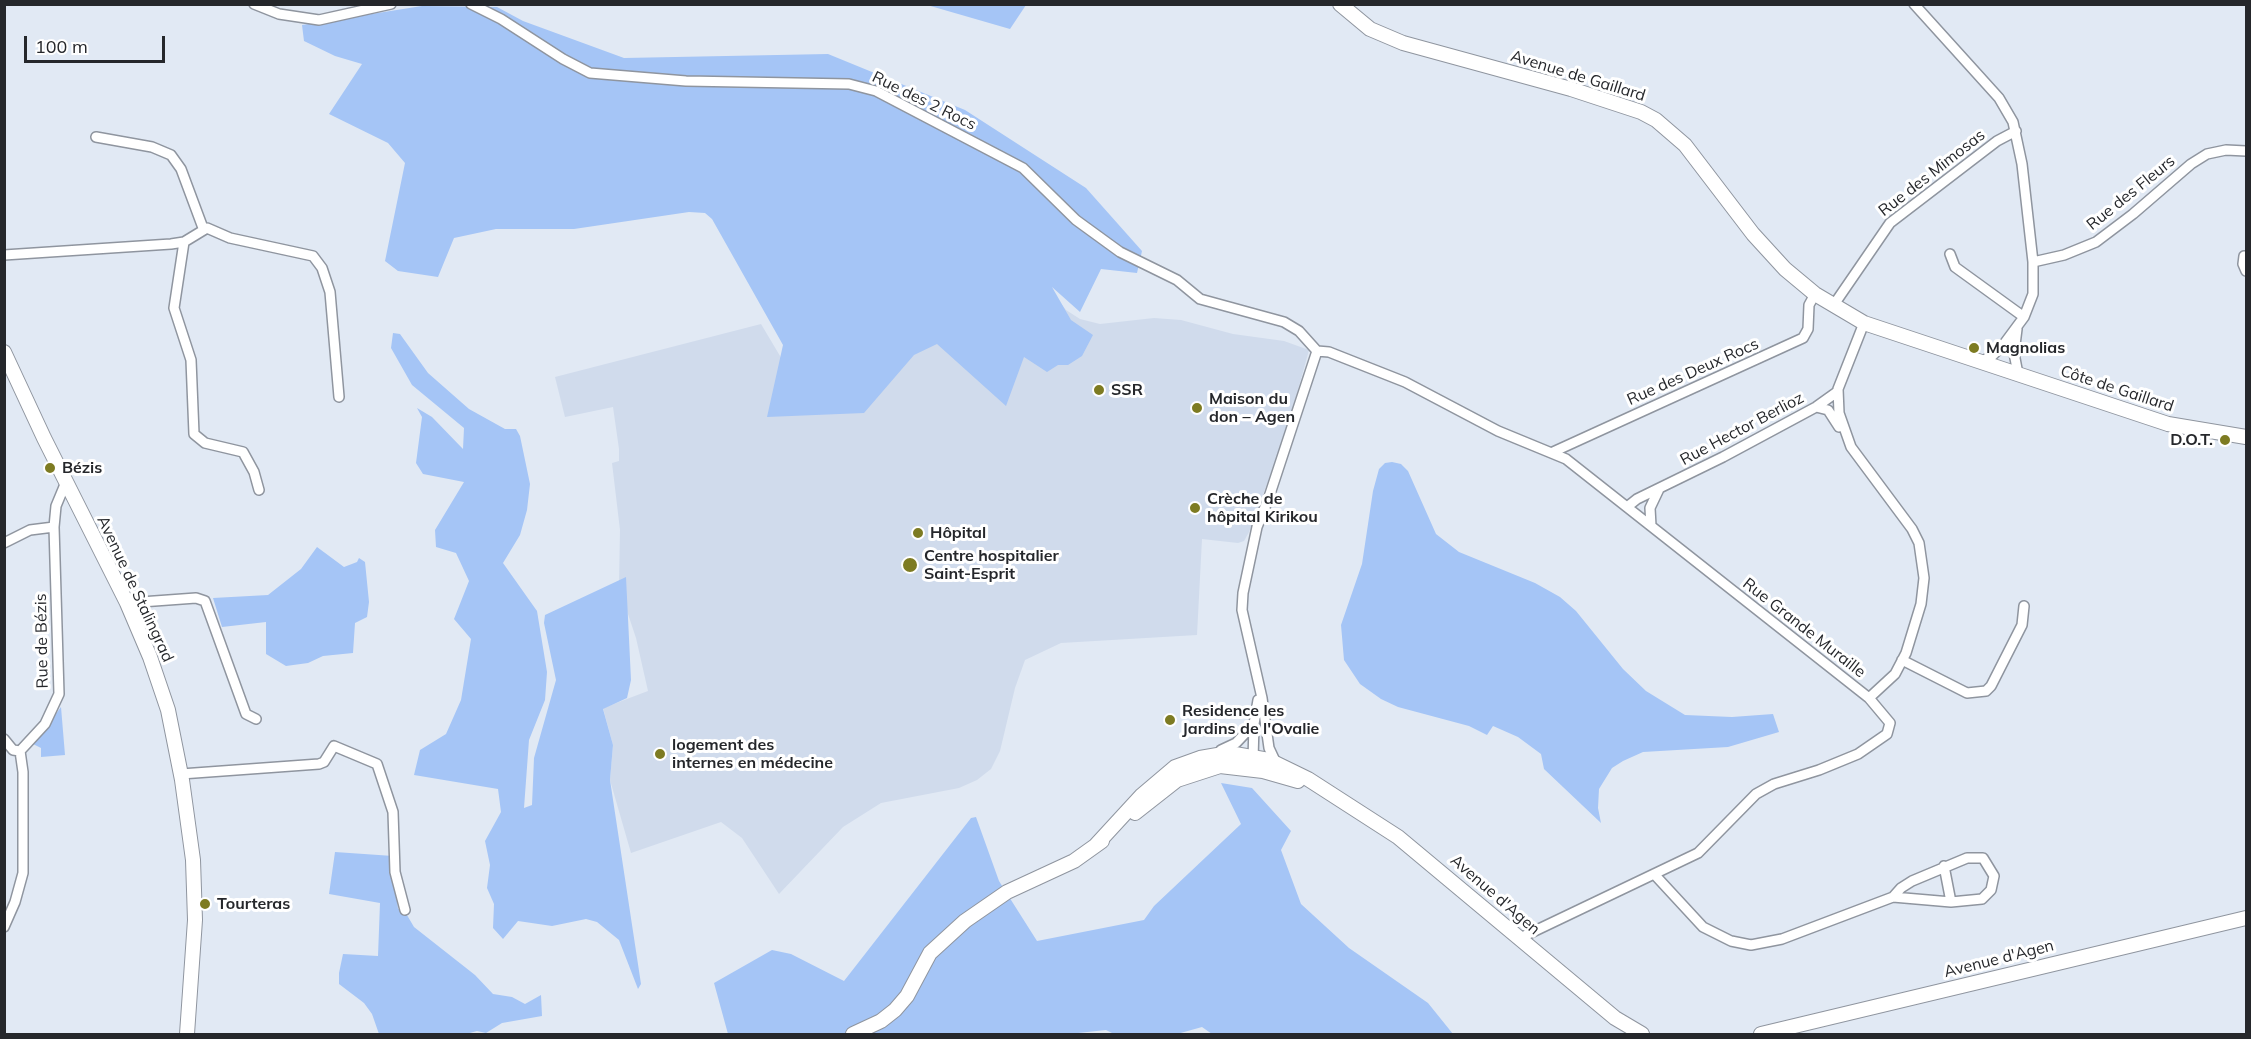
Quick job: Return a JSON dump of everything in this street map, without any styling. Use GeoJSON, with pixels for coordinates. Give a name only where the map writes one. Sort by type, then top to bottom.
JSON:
{"type":"FeatureCollection","features":[{"type":"Feature","properties":{"kind":"main road","name":"Avenue de Gaillard"},"geometry":{"type":"LineString","coordinates":[[1340,4],[1370,29],[1403,43],[1571,89],[1641,112],[1656,120],[1685,144],[1762,244]]}},
{"type":"Feature","properties":{"kind":"main road","name":"Côte de Gaillard"},"geometry":{"type":"LineString","coordinates":[[1762,244],[1785,269],[1815,294],[1864,323],[2168,424],[2247,437]]}},
{"type":"Feature","properties":{"kind":"main road","name":"Avenue de Stalingrad"},"geometry":{"type":"LineString","coordinates":[[4,352],[73,497],[127,603],[150,657],[168,710],[181,774],[193,860],[195,920],[187,1035]]}},
{"type":"Feature","properties":{"kind":"main road"},"geometry":{"type":"LineString","coordinates":[[1096,845],[1164,774],[1200,758],[1229,753],[1256,762]]}},
{"type":"Feature","properties":{"kind":"main road"},"geometry":{"type":"LineString","coordinates":[[853,1035],[881,1021],[895,1010],[911,989],[930,953],[965,921],[1007,892],[1058,871],[1096,845],[1164,789],[1186,775],[1220,766],[1256,762]]}},
{"type":"Feature","properties":{"kind":"main road","name":"Avenue d'Agen"},"geometry":{"type":"LineString","coordinates":[[1256,762],[1276,763],[1398,837],[1615,1018],[1642,1035]]}},
{"type":"Feature","properties":{"kind":"main road","name":"Avenue d'Agen"},"geometry":{"type":"LineString","coordinates":[[1256,762],[1320,788]]}},
{"type":"Feature","properties":{"kind":"main road","name":"Avenue d'Agen"},"geometry":{"type":"LineString","coordinates":[[1761,1035],[2247,918]]}},
{"type":"Feature","properties":{"kind":"street"},"geometry":{"type":"LineString","coordinates":[[255,4],[279,14],[319,20],[391,4]]}},
{"type":"Feature","properties":{"kind":"street","name":"Rue des 2 Rocs"},"geometry":{"type":"LineString","coordinates":[[471,4],[501,19],[590,74],[686,81],[849,84],[876,91],[1023,168],[1076,220],[1120,252],[1177,279],[1200,299],[1284,322],[1299,331],[1317,351]]}},
{"type":"Feature","properties":{"kind":"street"},"geometry":{"type":"LineString","coordinates":[[1914,4],[1999,98],[2016,131],[2033,262],[2033,294],[2021,321],[2014,353],[2018,374]]}},
{"type":"Feature","properties":{"kind":"street","name":"Rue des Mimosas"},"geometry":{"type":"LineString","coordinates":[[1833,306],[1890,223],[1997,141],[2016,131]]}},
{"type":"Feature","properties":{"kind":"street"},"geometry":{"type":"LineString","coordinates":[[96,137],[152,147],[168,153],[182,169],[203,228]]}},
{"type":"Feature","properties":{"kind":"street","name":"Rue des Fleurs"},"geometry":{"type":"LineString","coordinates":[[2033,262],[2064,255],[2096,243],[2191,164],[2207,154],[2226,150],[2247,151]]}},
{"type":"Feature","properties":{"kind":"street"},"geometry":{"type":"LineString","coordinates":[[4,255],[184,242],[203,228],[211,228],[230,238],[313,256],[322,268],[330,292],[339,398]]}},
{"type":"Feature","properties":{"kind":"street"},"geometry":{"type":"LineString","coordinates":[[184,242],[174,308],[192,365],[194,434],[205,443],[243,452],[254,472],[259,490]]}},
{"type":"Feature","properties":{"kind":"street"},"geometry":{"type":"LineString","coordinates":[[1950,254],[1955,267],[2021,321]]}},
{"type":"Feature","properties":{"kind":"street"},"geometry":{"type":"LineString","coordinates":[[2244,256],[2243,264],[2247,272]]}},
{"type":"Feature","properties":{"kind":"street","name":"Rue des Deux Rocs"},"geometry":{"type":"LineString","coordinates":[[1553,453],[1803,338],[1808,329],[1809,305],[1815,294]]}},
{"type":"Feature","properties":{"kind":"street"},"geometry":{"type":"LineString","coordinates":[[1979,362],[1997,352],[2021,321]]}},
{"type":"Feature","properties":{"kind":"street"},"geometry":{"type":"LineString","coordinates":[[1851,447],[1839,412],[1837,392],[1864,323]]}},
{"type":"Feature","properties":{"kind":"street"},"geometry":{"type":"LineString","coordinates":[[1276,763],[1266,735],[1255,665],[1242,610],[1247,564],[1257,527],[1317,351]]}},
{"type":"Feature","properties":{"kind":"street","name":"Rue Grande Muraille"},"geometry":{"type":"LineString","coordinates":[[1317,351],[1329,352],[1405,382],[1498,431],[1553,453],[1584,472],[1869,698],[1890,723],[1887,734],[1876,744],[1845,760],[1774,784],[1756,794],[1698,853],[1520,938]]}},
{"type":"Feature","properties":{"kind":"street","name":"Rue Hector Berlioz"},"geometry":{"type":"LineString","coordinates":[[1627,507],[1816,407],[1837,392]]}},
{"type":"Feature","properties":{"kind":"street"},"geometry":{"type":"LineString","coordinates":[[1816,407],[1828,410],[1851,447],[1912,529],[1919,543],[1924,578],[1921,604],[1895,674],[1869,698]]}},
{"type":"Feature","properties":{"kind":"street","name":"Rue de Bézis"},"geometry":{"type":"LineString","coordinates":[[20,751],[45,724],[59,694],[54,522],[66,482]]}},
{"type":"Feature","properties":{"kind":"street"},"geometry":{"type":"LineString","coordinates":[[1651,526],[1650,508],[1659,489]]}},
{"type":"Feature","properties":{"kind":"street"},"geometry":{"type":"LineString","coordinates":[[4,543],[30,530],[54,522],[62,504],[73,497]]}},
{"type":"Feature","properties":{"kind":"street"},"geometry":{"type":"LineString","coordinates":[[127,603],[196,598],[205,601],[246,714],[256,719]]}},
{"type":"Feature","properties":{"kind":"street"},"geometry":{"type":"LineString","coordinates":[[1902,660],[1967,693],[1986,691],[1991,686],[2022,626],[2025,606]]}},
{"type":"Feature","properties":{"kind":"street"},"geometry":{"type":"LineString","coordinates":[[1255,665],[1258,693],[1254,724],[1256,762]]}},
{"type":"Feature","properties":{"kind":"street"},"geometry":{"type":"LineString","coordinates":[[1200,758],[1236,743],[1254,724]]}},
{"type":"Feature","properties":{"kind":"street"},"geometry":{"type":"LineString","coordinates":[[1256,762],[1266,735]]}},
{"type":"Feature","properties":{"kind":"street"},"geometry":{"type":"LineString","coordinates":[[4,739],[13,750],[20,751],[23,772],[23,873],[15,902],[4,927]]}},
{"type":"Feature","properties":{"kind":"street"},"geometry":{"type":"LineString","coordinates":[[181,774],[319,764],[324,762],[334,746],[377,764],[393,812],[395,872],[405,910]]}},
{"type":"Feature","properties":{"kind":"street"},"geometry":{"type":"LineString","coordinates":[[1654,874],[1703,927],[1731,941],[1750,945],[1782,939],[1893,897],[1951,902],[1982,899],[1991,890],[1994,876],[1988,864],[1978,857],[1944,866],[1912,881],[1893,897]]}},
{"type":"Feature","properties":{"kind":"street"},"geometry":{"type":"LineString","coordinates":[[1944,866],[1951,902]]}},
{"type":"Feature","properties":{"kind":"shaded area"},"geometry":{"type":"Polygon","coordinates":[[[927,5],[1026,5],[1010,29],[927,5]]]}},
{"type":"Feature","properties":{"kind":"shaded area"},"geometry":{"type":"Polygon","coordinates":[[[422,6],[497,7],[523,21],[624,58],[828,54],[965,110],[1086,188],[1142,251],[1137,273],[1101,269],[1080,312],[1052,287],[1071,320],[1093,335],[1082,356],[1068,365],[1058,365],[1047,372],[1024,357],[1006,406],[937,344],[914,355],[864,413],[767,417],[783,345],[712,219],[705,213],[689,212],[574,229],[496,229],[454,238],[438,277],[398,271],[385,261],[405,163],[388,143],[329,114],[362,64],[335,56],[304,41],[302,25],[422,6]]]}},
{"type":"Feature","properties":{"kind":"shaded area","name":"Centre hospitalier Saint-Esprit"},"geometry":{"type":"Polygon","coordinates":[[[928,220],[1025,257],[1066,310],[1080,319],[1100,324],[1154,318],[1181,320],[1233,334],[1284,341],[1309,350],[1287,430],[1249,532],[1244,541],[1238,543],[1202,539],[1197,635],[1061,643],[1025,660],[1015,688],[1000,751],[991,769],[977,780],[959,788],[881,803],[843,827],[779,894],[742,838],[721,822],[631,853],[610,780],[613,745],[603,708],[648,691],[636,638],[619,587],[620,530],[612,463],[619,461],[619,449],[613,407],[565,417],[555,377],[761,324],[786,366],[928,220]]]}},
{"type":"Feature","properties":{"kind":"shaded area"},"geometry":{"type":"Polygon","coordinates":[[[393,333],[400,334],[428,373],[469,409],[505,429],[516,429],[520,436],[530,484],[527,510],[520,535],[503,563],[537,611],[547,672],[545,700],[529,740],[524,808],[532,805],[534,758],[556,680],[544,623],[545,615],[626,577],[631,680],[627,698],[603,709],[613,745],[610,780],[641,984],[638,989],[619,940],[597,922],[586,919],[552,926],[518,921],[503,939],[493,928],[494,904],[487,888],[490,865],[485,841],[501,812],[498,789],[414,775],[420,750],[446,734],[461,700],[471,639],[454,619],[469,581],[456,553],[436,547],[435,530],[464,482],[423,474],[416,463],[422,417],[417,408],[432,417],[463,449],[464,428],[412,385],[391,348],[393,333]]]}},
{"type":"Feature","properties":{"kind":"shaded area"},"geometry":{"type":"Polygon","coordinates":[[[1385,463],[1401,464],[1408,471],[1436,534],[1459,552],[1535,583],[1560,597],[1576,611],[1623,669],[1646,691],[1685,715],[1732,717],[1773,714],[1779,732],[1728,747],[1643,752],[1623,761],[1612,768],[1599,789],[1598,808],[1601,823],[1544,769],[1541,754],[1518,737],[1493,726],[1487,735],[1469,726],[1398,707],[1381,699],[1360,684],[1344,660],[1341,625],[1362,564],[1373,491],[1379,469],[1385,463]]]}},
{"type":"Feature","properties":{"kind":"shaded area"},"geometry":{"type":"Polygon","coordinates":[[[317,547],[344,567],[357,562],[359,558],[365,562],[369,602],[367,617],[355,623],[353,653],[323,656],[308,663],[286,666],[266,654],[266,622],[222,627],[213,598],[268,595],[301,569],[317,547]]]}},
{"type":"Feature","properties":{"kind":"shaded area"},"geometry":{"type":"Polygon","coordinates":[[[61,707],[65,755],[41,757],[41,748],[33,744],[61,707]]]}},
{"type":"Feature","properties":{"kind":"shaded area"},"geometry":{"type":"Polygon","coordinates":[[[1221,783],[1252,788],[1291,831],[1281,850],[1301,904],[1349,948],[1428,1003],[1453,1034],[1212,1034],[1202,1027],[1177,1034],[1114,1034],[1106,1030],[1069,1034],[728,1034],[714,983],[772,950],[791,954],[844,981],[971,818],[976,817],[999,881],[1037,941],[1144,920],[1154,906],[1241,824],[1221,783]]]}},
{"type":"Feature","properties":{"kind":"shaded area"},"geometry":{"type":"Polygon","coordinates":[[[335,852],[393,856],[398,909],[404,910],[414,927],[475,975],[493,994],[512,997],[525,1004],[541,995],[542,1016],[502,1023],[486,1033],[477,1031],[466,1034],[379,1034],[372,1014],[364,1003],[339,984],[339,973],[343,954],[378,956],[380,903],[329,894],[335,852]]]}},
{"type":"Feature","properties":{"kind":"place","name":"Magnolias"},"geometry":{"type":"Point","coordinates":[1974,348]}},
{"type":"Feature","properties":{"kind":"place","name":"SSR"},"geometry":{"type":"Point","coordinates":[1099,390]}},
{"type":"Feature","properties":{"kind":"place","name":"Maison du don – Agen"},"geometry":{"type":"Point","coordinates":[1197,408]}},
{"type":"Feature","properties":{"kind":"place","name":"D.O.T."},"geometry":{"type":"Point","coordinates":[2225,440]}},
{"type":"Feature","properties":{"kind":"place","name":"Bézis"},"geometry":{"type":"Point","coordinates":[50,468]}},
{"type":"Feature","properties":{"kind":"place","name":"Crèche de hôpital Kirikou"},"geometry":{"type":"Point","coordinates":[1195,508]}},
{"type":"Feature","properties":{"kind":"place","name":"Hôpital"},"geometry":{"type":"Point","coordinates":[918,533]}},
{"type":"Feature","properties":{"kind":"place","name":"Centre hospitalier Saint-Esprit"},"geometry":{"type":"Point","coordinates":[910,565]}},
{"type":"Feature","properties":{"kind":"place","name":"Residence les Jardins de l'Ovalie"},"geometry":{"type":"Point","coordinates":[1170,720]}},
{"type":"Feature","properties":{"kind":"place","name":"logement des internes en médecine"},"geometry":{"type":"Point","coordinates":[660,754]}},
{"type":"Feature","properties":{"kind":"place","name":"Tourteras"},"geometry":{"type":"Point","coordinates":[205,904]}}]}
